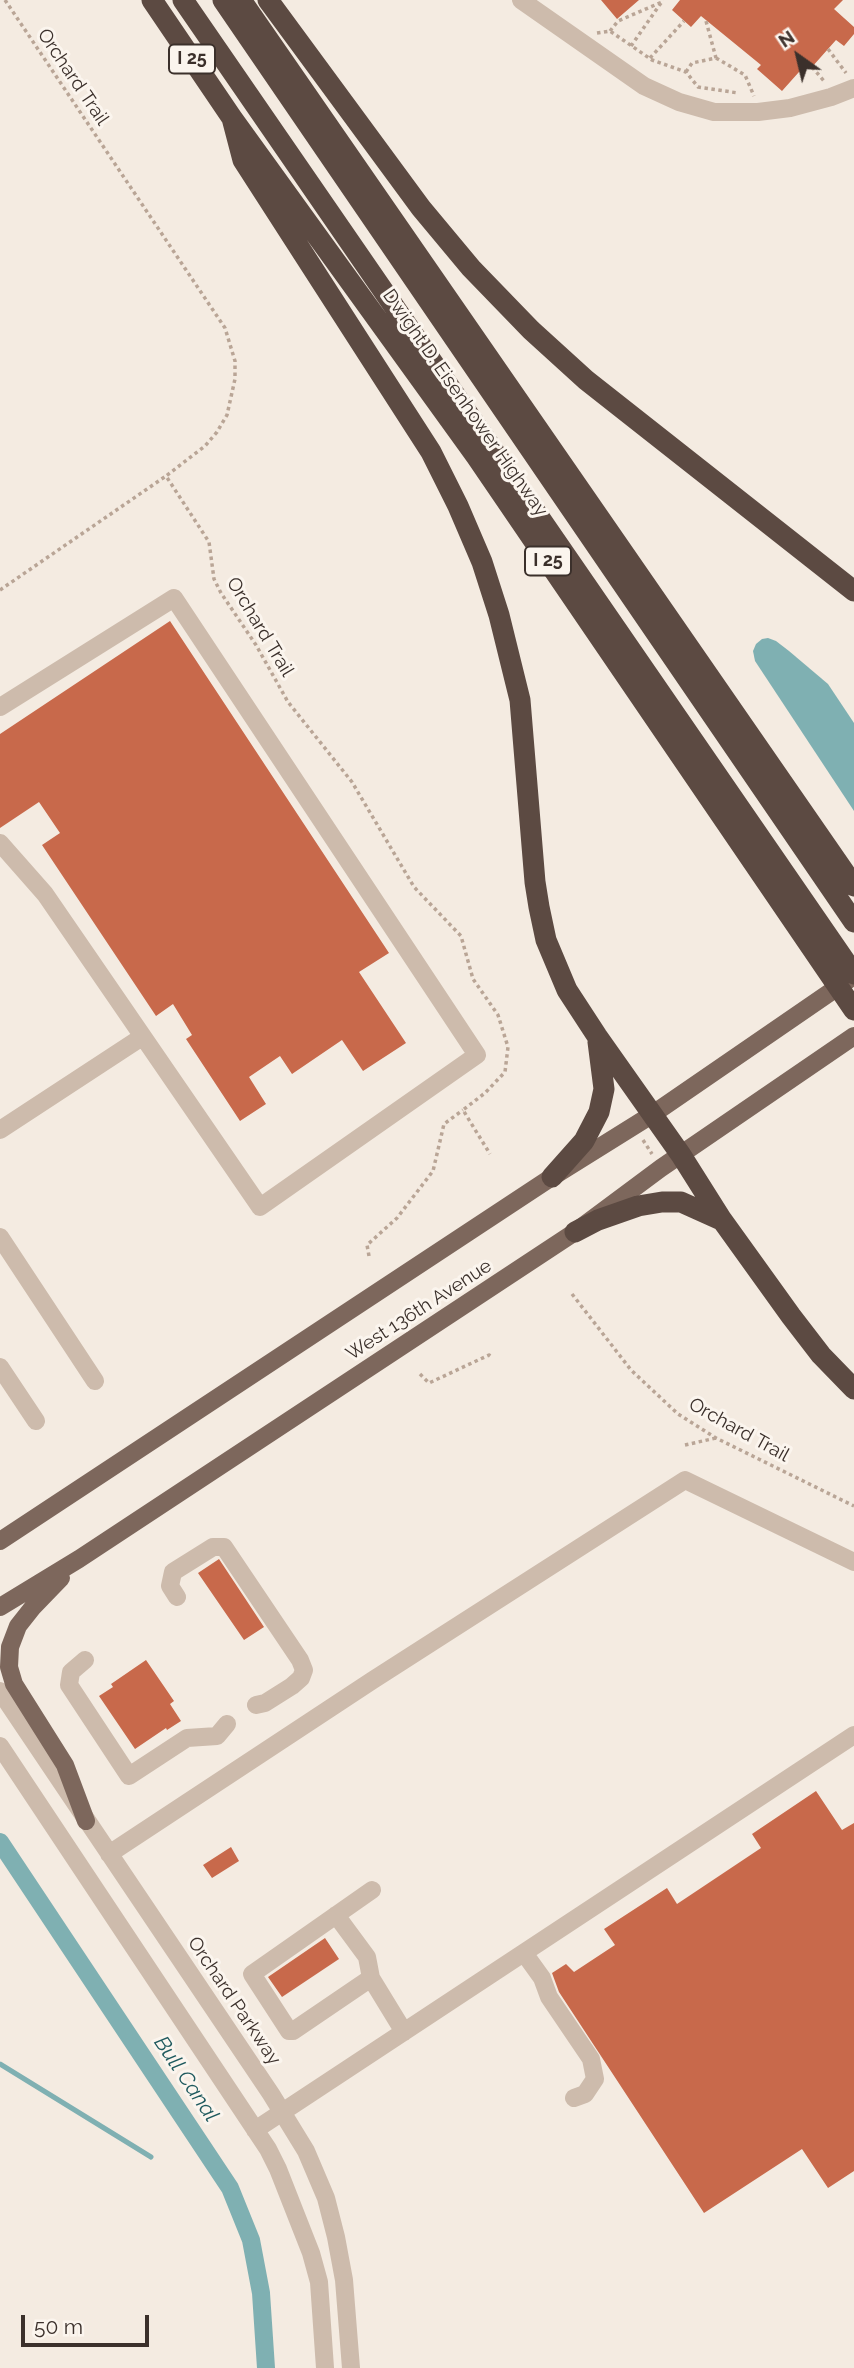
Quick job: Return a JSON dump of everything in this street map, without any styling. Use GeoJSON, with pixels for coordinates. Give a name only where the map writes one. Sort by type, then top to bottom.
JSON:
{"type":"FeatureCollection","features":[{"type":"Feature","properties":{"kind":"highway","name":"Dwight D. Eisenhower Highway"},"geometry":{"type":"LineString","coordinates":[[152,0],[232,118],[476,456],[854,1010]]}},
{"type":"Feature","properties":{"kind":"highway"},"geometry":{"type":"LineString","coordinates":[[183,0],[854,975]]}},
{"type":"Feature","properties":{"kind":"highway"},"geometry":{"type":"LineString","coordinates":[[223,0],[854,922]]}},
{"type":"Feature","properties":{"kind":"highway"},"geometry":{"type":"LineString","coordinates":[[241,0],[854,886]]}},
{"type":"Feature","properties":{"kind":"highway"},"geometry":{"type":"LineString","coordinates":[[268,0],[421,208],[471,268],[531,330],[586,380],[854,591]]}},
{"type":"Feature","properties":{"kind":"highway"},"geometry":{"type":"LineString","coordinates":[[232,118],[243,160],[430,452],[458,506],[482,562],[499,615],[520,700],[535,882],[546,940],[567,990],[681,1155],[722,1220],[791,1316],[821,1354],[854,1389]]}},
{"type":"Feature","properties":{"kind":"highway"},"geometry":{"type":"LineString","coordinates":[[552,1177],[590,1132],[602,1104],[604,1083],[597,1036]]}},
{"type":"Feature","properties":{"kind":"highway"},"geometry":{"type":"LineString","coordinates":[[575,1232],[598,1220],[662,1202],[681,1202],[722,1220]]}},
{"type":"Feature","properties":{"kind":"main road","name":"West 136th Avenue"},"geometry":{"type":"LineString","coordinates":[[0,1541],[552,1177],[653,1114],[854,975]]}},
{"type":"Feature","properties":{"kind":"main road","name":"West 136th Avenue"},"geometry":{"type":"LineString","coordinates":[[0,1607],[79,1559],[575,1232],[854,1036]]}},
{"type":"Feature","properties":{"kind":"main road"},"geometry":{"type":"LineString","coordinates":[[0,1529],[45,1511]]}},
{"type":"Feature","properties":{"kind":"main road"},"geometry":{"type":"LineString","coordinates":[[79,1559],[33,1606],[18,1626],[12,1637],[8,1656],[14,1684],[65,1765],[86,1821]]}},
{"type":"Feature","properties":{"kind":"street"},"geometry":{"type":"LineString","coordinates":[[521,0],[644,86],[679,102],[714,113],[790,108],[831,97],[850,80]]}},
{"type":"Feature","properties":{"kind":"street"},"geometry":{"type":"LineString","coordinates":[[0,706],[174,598],[477,1055],[260,1208],[45,894],[0,843]]}},
{"type":"Feature","properties":{"kind":"street"},"geometry":{"type":"LineString","coordinates":[[0,1130],[142,1037]]}},
{"type":"Feature","properties":{"kind":"street"},"geometry":{"type":"LineString","coordinates":[[0,1237],[94,1381]]}},
{"type":"Feature","properties":{"kind":"street"},"geometry":{"type":"LineString","coordinates":[[0,1367],[36,1421]]}},
{"type":"Feature","properties":{"kind":"street"},"geometry":{"type":"LineString","coordinates":[[109,1854],[373,1680],[685,1480],[854,1562]]}},
{"type":"Feature","properties":{"kind":"street"},"geometry":{"type":"LineString","coordinates":[[177,1597],[170,1586],[173,1572],[213,1547],[224,1548],[300,1660],[304,1670],[301,1678],[292,1686],[265,1703],[256,1705]]}},
{"type":"Feature","properties":{"kind":"street"},"geometry":{"type":"LineString","coordinates":[[85,1660],[71,1672],[68,1685],[129,1776],[187,1738],[217,1736],[228,1724]]}},
{"type":"Feature","properties":{"kind":"street","name":"Orchard Parkway"},"geometry":{"type":"LineString","coordinates":[[0,1691],[308,2154],[326,2198],[344,2280],[351,2368]]}},
{"type":"Feature","properties":{"kind":"street"},"geometry":{"type":"LineString","coordinates":[[255,2130],[854,1735]]}},
{"type":"Feature","properties":{"kind":"street"},"geometry":{"type":"LineString","coordinates":[[0,1746],[255,2130],[278,2169],[311,2253],[319,2282],[325,2368]]}},
{"type":"Feature","properties":{"kind":"street"},"geometry":{"type":"LineString","coordinates":[[370,1978],[293,2031],[286,2028],[252,1974],[372,1891]]}},
{"type":"Feature","properties":{"kind":"street"},"geometry":{"type":"LineString","coordinates":[[336,1915],[367,1957],[370,1978],[404,2032]]}},
{"type":"Feature","properties":{"kind":"street"},"geometry":{"type":"LineString","coordinates":[[524,1953],[542,1978],[549,1997],[591,2059],[595,2079],[585,2094],[573,2098]]}},
{"type":"Feature","properties":{"kind":"path","name":"Orchard Trail"},"geometry":{"type":"LineString","coordinates":[[5,0],[216,313],[231,344],[235,379],[233,397],[218,432],[191,459],[166,476],[209,542],[214,579],[288,702],[352,782],[414,887],[461,936],[473,979],[498,1015],[508,1047],[505,1072],[485,1094],[444,1124],[433,1171],[397,1218],[367,1245],[369,1256]]}},
{"type":"Feature","properties":{"kind":"path"},"geometry":{"type":"LineString","coordinates":[[610,31],[618,21],[662,1]]}},
{"type":"Feature","properties":{"kind":"path"},"geometry":{"type":"LineString","coordinates":[[631,46],[662,1]]}},
{"type":"Feature","properties":{"kind":"path"},"geometry":{"type":"LineString","coordinates":[[650,58],[684,20]]}},
{"type":"Feature","properties":{"kind":"path"},"geometry":{"type":"LineString","coordinates":[[706,21],[716,58]]}},
{"type":"Feature","properties":{"kind":"path"},"geometry":{"type":"LineString","coordinates":[[590,33],[610,31],[650,58],[686,72],[698,87],[754,96],[745,75],[716,58],[692,63],[686,72]]}},
{"type":"Feature","properties":{"kind":"path"},"geometry":{"type":"LineString","coordinates":[[828,49],[850,80]]}},
{"type":"Feature","properties":{"kind":"path"},"geometry":{"type":"LineString","coordinates":[[812,67],[824,81]]}},
{"type":"Feature","properties":{"kind":"path"},"geometry":{"type":"LineString","coordinates":[[0,590],[166,476]]}},
{"type":"Feature","properties":{"kind":"path"},"geometry":{"type":"LineString","coordinates":[[463,1110],[490,1154]]}},
{"type":"Feature","properties":{"kind":"path"},"geometry":{"type":"LineString","coordinates":[[639,1135],[653,1156]]}},
{"type":"Feature","properties":{"kind":"path","name":"Orchard Trail"},"geometry":{"type":"LineString","coordinates":[[572,1294],[631,1370],[678,1414],[716,1438],[854,1506]]}},
{"type":"Feature","properties":{"kind":"path"},"geometry":{"type":"LineString","coordinates":[[420,1374],[429,1383],[489,1355],[493,1358]]}},
{"type":"Feature","properties":{"kind":"path"},"geometry":{"type":"LineString","coordinates":[[685,1445],[716,1438]]}},
{"type":"Feature","properties":{"kind":"water"},"geometry":{"type":"Polygon","coordinates":[[[768,638],[776,641],[828,684],[854,723],[854,811],[755,661],[753,651],[756,644],[768,638]]]}},
{"type":"Feature","properties":{"kind":"building"},"geometry":{"type":"Polygon","coordinates":[[[601,0],[639,0],[617,19],[601,0]]]}},
{"type":"Feature","properties":{"kind":"building"},"geometry":{"type":"Polygon","coordinates":[[[680,0],[843,0],[834,9],[854,27],[854,34],[844,46],[836,40],[812,67],[807,63],[782,91],[757,69],[761,65],[701,16],[691,27],[672,10],[680,0]]]}},
{"type":"Feature","properties":{"kind":"building"},"geometry":{"type":"Polygon","coordinates":[[[170,621],[389,953],[359,972],[406,1043],[363,1071],[342,1040],[292,1074],[280,1056],[249,1077],[266,1104],[240,1121],[186,1039],[192,1035],[173,1004],[156,1016],[42,845],[60,833],[39,802],[0,828],[0,734],[170,621]]]}},
{"type":"Feature","properties":{"kind":"building"},"geometry":{"type":"Polygon","coordinates":[[[219,1559],[264,1627],[244,1640],[198,1573],[219,1559]]]}},
{"type":"Feature","properties":{"kind":"building"},"geometry":{"type":"Polygon","coordinates":[[[146,1660],[174,1701],[170,1704],[181,1721],[135,1749],[99,1696],[113,1687],[111,1684],[146,1660]]]}},
{"type":"Feature","properties":{"kind":"building"},"geometry":{"type":"Polygon","coordinates":[[[816,1791],[842,1830],[854,1823],[854,2171],[828,2188],[802,2149],[704,2213],[559,1992],[552,1973],[566,1964],[574,1972],[615,1945],[604,1929],[667,1888],[677,1904],[761,1848],[752,1834],[816,1791]]]}},
{"type":"Feature","properties":{"kind":"building"},"geometry":{"type":"Polygon","coordinates":[[[231,1847],[239,1861],[212,1878],[203,1865],[231,1847]]]}},
{"type":"Feature","properties":{"kind":"building"},"geometry":{"type":"Polygon","coordinates":[[[325,1938],[339,1959],[282,1997],[268,1977],[325,1938]]]}},
{"type":"Feature","properties":{"kind":"waterway","name":"Bull Canal"},"geometry":{"type":"LineString","coordinates":[[0,1842],[230,2188],[251,2240],[261,2293],[266,2368]]}},
{"type":"Feature","properties":{"kind":"waterway"},"geometry":{"type":"LineString","coordinates":[[0,2064],[151,2157]]}}]}
